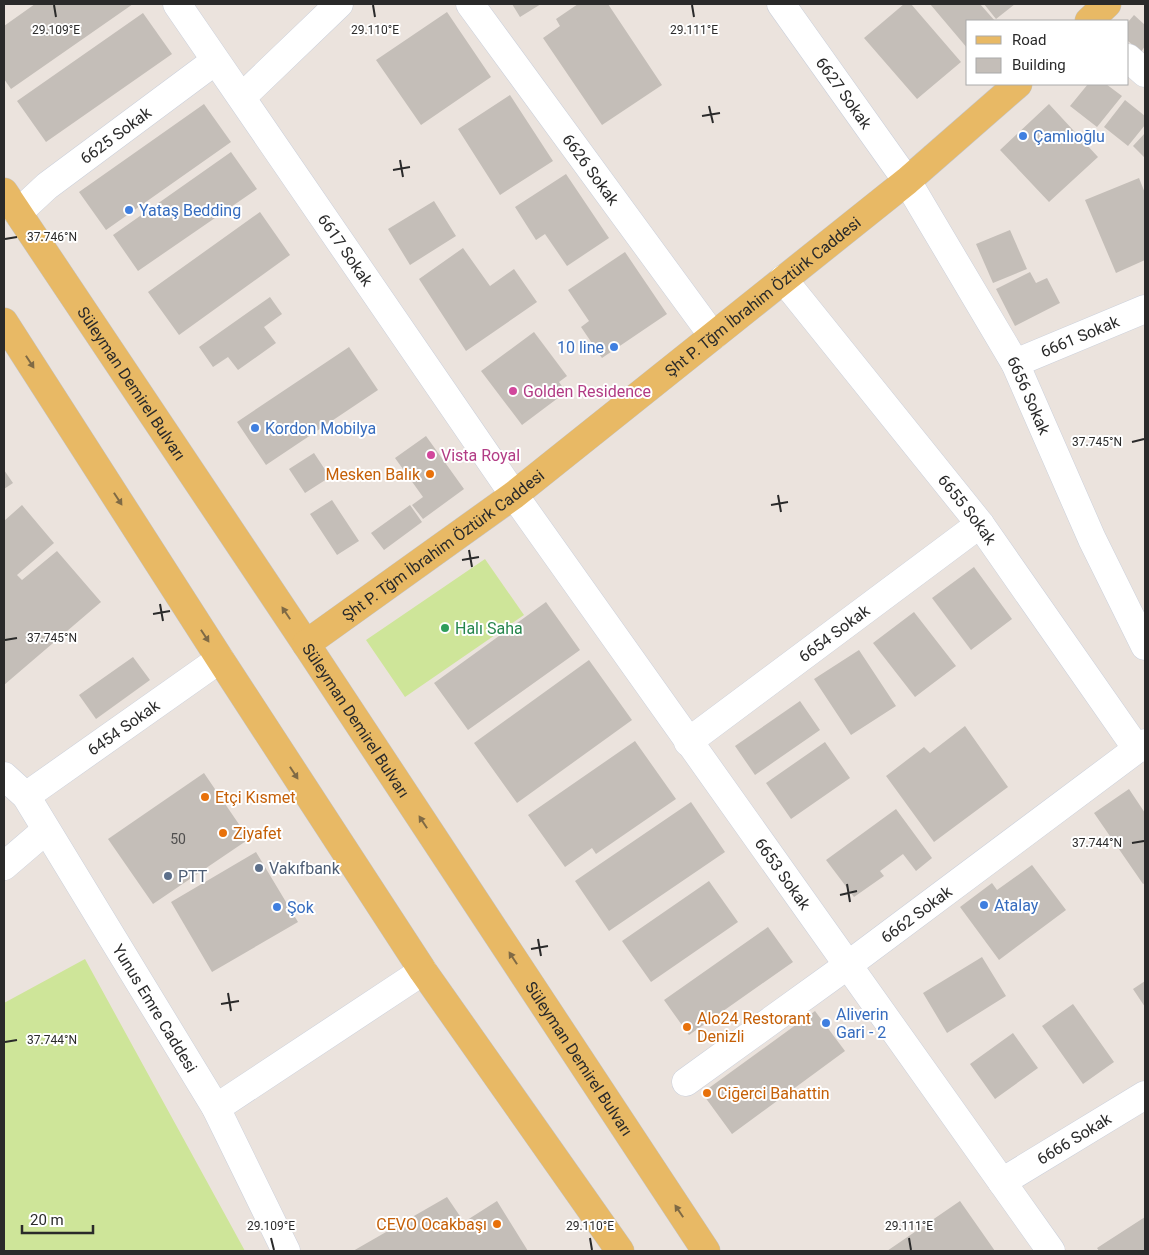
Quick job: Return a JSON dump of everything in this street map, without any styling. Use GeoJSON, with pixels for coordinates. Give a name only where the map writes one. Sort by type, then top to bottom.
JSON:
{"type":"FeatureCollection","features":[{"type":"Feature","properties":{"kind":"main road"},"geometry":{"type":"LineString","coordinates":[[1090,20],[1107,4]]}},
{"type":"Feature","properties":{"kind":"main road","name":"Şht P. Tğm İbrahim Öztürk Caddesi"},"geometry":{"type":"LineString","coordinates":[[306,644],[514,495],[907,181],[1017,85]]}},
{"type":"Feature","properties":{"kind":"main road","name":"Süleyman Demirel Bulvarı"},"geometry":{"type":"LineString","coordinates":[[11,203],[306,644],[706,1251]]}},
{"type":"Feature","properties":{"kind":"main road"},"geometry":{"type":"LineString","coordinates":[[8,336],[423,971],[620,1251]]}},
{"type":"Feature","properties":{"kind":"street","name":"6617 Sokak"},"geometry":{"type":"LineString","coordinates":[[177,4],[514,495]]}},
{"type":"Feature","properties":{"kind":"street"},"geometry":{"type":"LineString","coordinates":[[242,97],[339,4]]}},
{"type":"Feature","properties":{"kind":"street","name":"6626 Sokak"},"geometry":{"type":"LineString","coordinates":[[470,4],[713,336]]}},
{"type":"Feature","properties":{"kind":"street","name":"6627 Sokak"},"geometry":{"type":"LineString","coordinates":[[781,4],[907,181]]}},
{"type":"Feature","properties":{"kind":"street"},"geometry":{"type":"LineString","coordinates":[[1129,59],[1145,73]]}},
{"type":"Feature","properties":{"kind":"street","name":"6625 Sokak"},"geometry":{"type":"LineString","coordinates":[[11,203],[47,186],[215,61]]}},
{"type":"Feature","properties":{"kind":"street","name":"6656 Sokak"},"geometry":{"type":"LineString","coordinates":[[907,181],[1015,362],[1092,539],[1145,646]]}},
{"type":"Feature","properties":{"kind":"street","name":"6655 Sokak"},"geometry":{"type":"LineString","coordinates":[[784,279],[980,524],[1141,746]]}},
{"type":"Feature","properties":{"kind":"street","name":"6661 Sokak"},"geometry":{"type":"LineString","coordinates":[[1015,362],[1145,309]]}},
{"type":"Feature","properties":{"kind":"street","name":"6653 Sokak"},"geometry":{"type":"LineString","coordinates":[[514,495],[1051,1251]]}},
{"type":"Feature","properties":{"kind":"street","name":"6654 Sokak"},"geometry":{"type":"LineString","coordinates":[[688,742],[980,524]]}},
{"type":"Feature","properties":{"kind":"street","name":"6454 Sokak"},"geometry":{"type":"LineString","coordinates":[[26,796],[220,659]]}},
{"type":"Feature","properties":{"kind":"street","name":"6662 Sokak"},"geometry":{"type":"LineString","coordinates":[[686,1082],[848,965],[1141,746]]}},
{"type":"Feature","properties":{"kind":"street","name":"Yunus Emre Caddesi"},"geometry":{"type":"LineString","coordinates":[[4,776],[26,796],[216,1108],[286,1251]]}},
{"type":"Feature","properties":{"kind":"street"},"geometry":{"type":"LineString","coordinates":[[4,866],[46,830]]}},
{"type":"Feature","properties":{"kind":"street"},"geometry":{"type":"LineString","coordinates":[[216,1108],[423,971]]}},
{"type":"Feature","properties":{"kind":"street","name":"6666 Sokak"},"geometry":{"type":"LineString","coordinates":[[1002,1182],[1145,1096]]}},
{"type":"Feature","properties":{"kind":"green space","name":"Halı Saha"},"geometry":{"type":"Polygon","coordinates":[[[485,559],[524,615],[405,697],[366,640],[485,559]]]}},
{"type":"Feature","properties":{"kind":"green space"},"geometry":{"type":"Polygon","coordinates":[[[85,959],[245,1251],[4,1251],[4,1003],[85,959]]]}},
{"type":"Feature","properties":{"kind":"building"},"geometry":{"type":"Polygon","coordinates":[[[35,4],[133,4],[11,89],[4,79],[4,26],[35,4]]]}},
{"type":"Feature","properties":{"kind":"building"},"geometry":{"type":"Polygon","coordinates":[[[512,4],[541,4],[520,17],[512,4]]]}},
{"type":"Feature","properties":{"kind":"building"},"geometry":{"type":"Polygon","coordinates":[[[578,4],[608,4],[662,85],[602,125],[543,38],[560,26],[556,19],[578,4]]]}},
{"type":"Feature","properties":{"kind":"building"},"geometry":{"type":"Polygon","coordinates":[[[904,4],[911,4],[961,62],[917,99],[864,38],[904,4]]]}},
{"type":"Feature","properties":{"kind":"building"},"geometry":{"type":"Polygon","coordinates":[[[930,4],[980,4],[994,20],[966,20],[966,47],[930,4]]]}},
{"type":"Feature","properties":{"kind":"building"},"geometry":{"type":"Polygon","coordinates":[[[984,4],[1015,4],[996,19],[984,4]]]}},
{"type":"Feature","properties":{"kind":"building"},"geometry":{"type":"Polygon","coordinates":[[[447,12],[491,77],[421,125],[376,60],[447,12]]]}},
{"type":"Feature","properties":{"kind":"building"},"geometry":{"type":"Polygon","coordinates":[[[143,13],[172,54],[46,142],[17,101],[143,13]]]}},
{"type":"Feature","properties":{"kind":"building"},"geometry":{"type":"Polygon","coordinates":[[[1134,15],[1145,25],[1145,46],[1141,52],[1129,42],[1129,21],[1134,15]]]}},
{"type":"Feature","properties":{"kind":"building"},"geometry":{"type":"Polygon","coordinates":[[[1087,85],[1107,85],[1122,96],[1097,127],[1070,106],[1087,85]]]}},
{"type":"Feature","properties":{"kind":"building"},"geometry":{"type":"Polygon","coordinates":[[[510,95],[553,161],[500,195],[458,129],[510,95]]]}},
{"type":"Feature","properties":{"kind":"building"},"geometry":{"type":"Polygon","coordinates":[[[1125,100],[1145,116],[1145,125],[1128,146],[1104,127],[1125,100]]]}},
{"type":"Feature","properties":{"kind":"building"},"geometry":{"type":"Polygon","coordinates":[[[204,104],[231,142],[106,230],[79,192],[204,104]]]}},
{"type":"Feature","properties":{"kind":"building"},"geometry":{"type":"Polygon","coordinates":[[[1049,104],[1098,157],[1049,202],[1000,150],[1049,104]]]}},
{"type":"Feature","properties":{"kind":"building"},"geometry":{"type":"Polygon","coordinates":[[[1145,133],[1145,158],[1133,146],[1145,133]]]}},
{"type":"Feature","properties":{"kind":"building"},"geometry":{"type":"Polygon","coordinates":[[[231,152],[257,189],[138,271],[113,235],[231,152]]]}},
{"type":"Feature","properties":{"kind":"building"},"geometry":{"type":"Polygon","coordinates":[[[566,174],[609,238],[567,266],[545,234],[536,240],[515,207],[566,174]]]}},
{"type":"Feature","properties":{"kind":"building"},"geometry":{"type":"Polygon","coordinates":[[[1139,178],[1145,193],[1145,260],[1116,273],[1085,200],[1139,178]]]}},
{"type":"Feature","properties":{"kind":"building"},"geometry":{"type":"Polygon","coordinates":[[[434,201],[456,236],[410,265],[388,229],[434,201]]]}},
{"type":"Feature","properties":{"kind":"building"},"geometry":{"type":"Polygon","coordinates":[[[260,212],[290,255],[179,335],[148,292],[260,212]]]}},
{"type":"Feature","properties":{"kind":"building"},"geometry":{"type":"Polygon","coordinates":[[[1010,230],[1027,269],[993,283],[976,244],[1010,230]]]}},
{"type":"Feature","properties":{"kind":"building"},"geometry":{"type":"Polygon","coordinates":[[[463,248],[490,286],[514,269],[537,302],[466,351],[419,279],[463,248]]]}},
{"type":"Feature","properties":{"kind":"building"},"geometry":{"type":"Polygon","coordinates":[[[625,252],[667,314],[602,358],[581,327],[589,321],[568,290],[625,252]]]}},
{"type":"Feature","properties":{"kind":"building"},"geometry":{"type":"Polygon","coordinates":[[[1030,272],[1036,283],[1047,278],[1060,303],[1015,326],[996,289],[1030,272]]]}},
{"type":"Feature","properties":{"kind":"building"},"geometry":{"type":"Polygon","coordinates":[[[270,297],[282,314],[264,327],[276,343],[238,370],[228,357],[213,367],[199,347],[270,297]]]}},
{"type":"Feature","properties":{"kind":"building"},"geometry":{"type":"Polygon","coordinates":[[[534,332],[567,376],[559,382],[566,392],[522,425],[481,371],[534,332]]]}},
{"type":"Feature","properties":{"kind":"building"},"geometry":{"type":"Polygon","coordinates":[[[349,347],[378,390],[266,465],[237,422],[349,347]]]}},
{"type":"Feature","properties":{"kind":"building","name":"Mesken Balık"},"geometry":{"type":"Polygon","coordinates":[[[426,436],[464,489],[423,519],[412,505],[423,497],[395,458],[426,436]]]}},
{"type":"Feature","properties":{"kind":"building"},"geometry":{"type":"Polygon","coordinates":[[[314,453],[330,477],[305,493],[289,469],[314,453]]]}},
{"type":"Feature","properties":{"kind":"building"},"geometry":{"type":"Polygon","coordinates":[[[4,470],[13,483],[4,489],[4,470]]]}},
{"type":"Feature","properties":{"kind":"building"},"geometry":{"type":"Polygon","coordinates":[[[332,500],[359,541],[337,555],[310,514],[332,500]]]}},
{"type":"Feature","properties":{"kind":"building"},"geometry":{"type":"Polygon","coordinates":[[[22,505],[54,543],[17,575],[22,580],[57,551],[101,602],[4,685],[4,521],[22,505]]]}},
{"type":"Feature","properties":{"kind":"building"},"geometry":{"type":"Polygon","coordinates":[[[410,505],[422,522],[384,550],[371,533],[410,505]]]}},
{"type":"Feature","properties":{"kind":"building"},"geometry":{"type":"Polygon","coordinates":[[[974,567],[1012,619],[971,650],[932,598],[974,567]]]}},
{"type":"Feature","properties":{"kind":"building"},"geometry":{"type":"Polygon","coordinates":[[[546,602],[580,650],[468,730],[434,683],[546,602]]]}},
{"type":"Feature","properties":{"kind":"building"},"geometry":{"type":"Polygon","coordinates":[[[914,612],[956,666],[915,697],[873,643],[914,612]]]}},
{"type":"Feature","properties":{"kind":"building"},"geometry":{"type":"Polygon","coordinates":[[[859,650],[896,706],[851,735],[814,679],[859,650]]]}},
{"type":"Feature","properties":{"kind":"building"},"geometry":{"type":"Polygon","coordinates":[[[133,657],[150,680],[96,719],[79,695],[133,657]]]}},
{"type":"Feature","properties":{"kind":"building"},"geometry":{"type":"Polygon","coordinates":[[[589,660],[632,720],[517,803],[474,743],[589,660]]]}},
{"type":"Feature","properties":{"kind":"building"},"geometry":{"type":"Polygon","coordinates":[[[800,701],[820,730],[755,775],[735,746],[800,701]]]}},
{"type":"Feature","properties":{"kind":"building"},"geometry":{"type":"Polygon","coordinates":[[[965,726],[1008,787],[934,842],[886,776],[924,747],[930,753],[965,726]]]}},
{"type":"Feature","properties":{"kind":"building"},"geometry":{"type":"Polygon","coordinates":[[[635,741],[676,799],[596,854],[592,848],[565,867],[528,815],[635,741]]]}},
{"type":"Feature","properties":{"kind":"building"},"geometry":{"type":"Polygon","coordinates":[[[825,742],[850,778],[791,819],[766,783],[825,742]]]}},
{"type":"Feature","properties":{"kind":"building"},"geometry":{"type":"Polygon","coordinates":[[[204,773],[249,839],[153,904],[108,839],[204,773]]]}},
{"type":"Feature","properties":{"kind":"building"},"geometry":{"type":"Polygon","coordinates":[[[1129,789],[1145,813],[1145,883],[1143,884],[1094,813],[1129,789]]]}},
{"type":"Feature","properties":{"kind":"building"},"geometry":{"type":"Polygon","coordinates":[[[691,802],[725,852],[609,931],[575,881],[691,802]]]}},
{"type":"Feature","properties":{"kind":"building"},"geometry":{"type":"Polygon","coordinates":[[[896,809],[932,858],[916,871],[903,854],[880,871],[884,876],[854,897],[826,860],[896,809]]]}},
{"type":"Feature","properties":{"kind":"building"},"geometry":{"type":"Polygon","coordinates":[[[256,852],[298,922],[212,972],[171,902],[256,852]]]}},
{"type":"Feature","properties":{"kind":"building"},"geometry":{"type":"Polygon","coordinates":[[[1032,865],[1066,910],[999,960],[960,907],[992,883],[997,890],[1032,865]]]}},
{"type":"Feature","properties":{"kind":"building"},"geometry":{"type":"Polygon","coordinates":[[[709,881],[738,922],[651,982],[622,941],[709,881]]]}},
{"type":"Feature","properties":{"kind":"building"},"geometry":{"type":"Polygon","coordinates":[[[768,927],[793,962],[689,1035],[664,1000],[768,927]]]}},
{"type":"Feature","properties":{"kind":"building"},"geometry":{"type":"Polygon","coordinates":[[[982,957],[1006,996],[947,1033],[923,993],[982,957]]]}},
{"type":"Feature","properties":{"kind":"building"},"geometry":{"type":"Polygon","coordinates":[[[1145,981],[1145,1007],[1133,989],[1145,981]]]}},
{"type":"Feature","properties":{"kind":"building"},"geometry":{"type":"Polygon","coordinates":[[[1073,1004],[1114,1062],[1083,1084],[1042,1026],[1073,1004]]]}},
{"type":"Feature","properties":{"kind":"building"},"geometry":{"type":"Polygon","coordinates":[[[815,1011],[845,1051],[732,1134],[702,1093],[815,1011]]]}},
{"type":"Feature","properties":{"kind":"building"},"geometry":{"type":"Polygon","coordinates":[[[1013,1033],[1038,1068],[995,1099],[970,1064],[1013,1033]]]}},
{"type":"Feature","properties":{"kind":"building"},"geometry":{"type":"Polygon","coordinates":[[[447,1197],[464,1222],[497,1201],[528,1251],[353,1251],[447,1197]]]}},
{"type":"Feature","properties":{"kind":"building"},"geometry":{"type":"Polygon","coordinates":[[[960,1201],[995,1251],[887,1251],[960,1201]]]}},
{"type":"Feature","properties":{"kind":"building"},"geometry":{"type":"Polygon","coordinates":[[[1145,1217],[1145,1251],[1099,1251],[1097,1248],[1145,1217]]]}},
{"type":"Feature","properties":{"kind":"place","name":"Çamlıoğlu"},"geometry":{"type":"Point","coordinates":[1023,136]}},
{"type":"Feature","properties":{"kind":"place","name":"Yataş Bedding"},"geometry":{"type":"Point","coordinates":[129,210]}},
{"type":"Feature","properties":{"kind":"place","name":"10 line"},"geometry":{"type":"Point","coordinates":[614,347]}},
{"type":"Feature","properties":{"kind":"place","name":"Golden Residence"},"geometry":{"type":"Point","coordinates":[513,391]}},
{"type":"Feature","properties":{"kind":"place","name":"Kordon Mobilya"},"geometry":{"type":"Point","coordinates":[255,428]}},
{"type":"Feature","properties":{"kind":"place","name":"Vista Royal"},"geometry":{"type":"Point","coordinates":[431,455]}},
{"type":"Feature","properties":{"kind":"place","name":"Mesken Balık"},"geometry":{"type":"Point","coordinates":[430,474]}},
{"type":"Feature","properties":{"kind":"place","name":"Halı Saha"},"geometry":{"type":"Point","coordinates":[445,628]}},
{"type":"Feature","properties":{"kind":"place","name":"Etçi Kısmet"},"geometry":{"type":"Point","coordinates":[205,797]}},
{"type":"Feature","properties":{"kind":"place","name":"Ziyafet"},"geometry":{"type":"Point","coordinates":[223,833]}},
{"type":"Feature","properties":{"kind":"place","name":"Vakıfbank"},"geometry":{"type":"Point","coordinates":[259,868]}},
{"type":"Feature","properties":{"kind":"place","name":"PTT"},"geometry":{"type":"Point","coordinates":[168,876]}},
{"type":"Feature","properties":{"kind":"place","name":"Atalay"},"geometry":{"type":"Point","coordinates":[984,905]}},
{"type":"Feature","properties":{"kind":"place","name":"Şok"},"geometry":{"type":"Point","coordinates":[277,907]}},
{"type":"Feature","properties":{"kind":"place","name":"Aliverin Gari - 2"},"geometry":{"type":"Point","coordinates":[826,1023]}},
{"type":"Feature","properties":{"kind":"place","name":"Alo24 Restorant Denizli"},"geometry":{"type":"Point","coordinates":[687,1027]}},
{"type":"Feature","properties":{"kind":"place","name":"Ciğerci Bahattin"},"geometry":{"type":"Point","coordinates":[707,1093]}},
{"type":"Feature","properties":{"kind":"place","name":"CEVO Ocakbaşı"},"geometry":{"type":"Point","coordinates":[497,1224]}}]}
